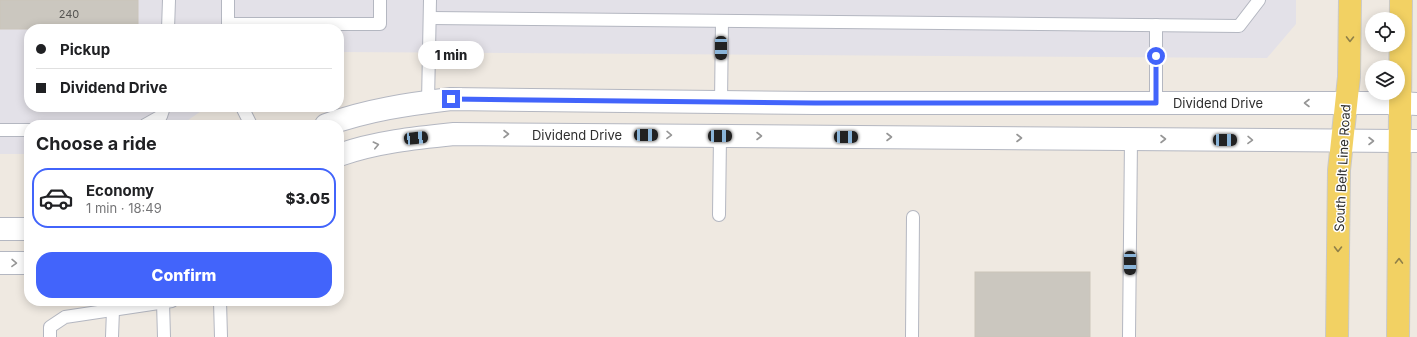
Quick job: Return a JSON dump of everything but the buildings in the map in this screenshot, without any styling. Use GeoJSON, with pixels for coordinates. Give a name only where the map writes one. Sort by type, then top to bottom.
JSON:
{"type":"FeatureCollection","features":[{"type":"Feature","properties":{"kind":"main road","name":"South Belt Line Road"},"geometry":{"type":"LineString","coordinates":[[1337,337],[1339,170],[1349,77],[1350,0]]}},
{"type":"Feature","properties":{"kind":"main road"},"geometry":{"type":"LineString","coordinates":[[1398,337],[1409,104],[1401,0]]}},
{"type":"Feature","properties":{"kind":"street","name":"Dividend Drive"},"geometry":{"type":"LineString","coordinates":[[340,120],[400,105],[451,99],[815,103],[1409,104]]}},
{"type":"Feature","properties":{"kind":"street"},"geometry":{"type":"LineString","coordinates":[[720,136],[721,102]]}},
{"type":"Feature","properties":{"kind":"street","name":"Dividend Drive"},"geometry":{"type":"LineString","coordinates":[[344,153],[404,139],[454,134],[1408,141]]}},
{"type":"Feature","properties":{"kind":"street"},"geometry":{"type":"LineString","coordinates":[[0,228],[24,229]]}},
{"type":"Feature","properties":{"kind":"street"},"geometry":{"type":"LineString","coordinates":[[0,263],[24,263]]}},
{"type":"Feature","properties":{"kind":"lane"},"geometry":{"type":"LineString","coordinates":[[168,24],[169,0]]}},
{"type":"Feature","properties":{"kind":"lane"},"geometry":{"type":"LineString","coordinates":[[228,0],[228,24]]}},
{"type":"Feature","properties":{"kind":"lane"},"geometry":{"type":"LineString","coordinates":[[344,24],[380,24],[380,0]]}},
{"type":"Feature","properties":{"kind":"lane"},"geometry":{"type":"LineString","coordinates":[[428,102],[430,0]]}},
{"type":"Feature","properties":{"kind":"lane"},"geometry":{"type":"LineString","coordinates":[[430,18],[1240,26],[1259,0]]}},
{"type":"Feature","properties":{"kind":"lane"},"geometry":{"type":"LineString","coordinates":[[721,102],[722,21]]}},
{"type":"Feature","properties":{"kind":"lane"},"geometry":{"type":"LineString","coordinates":[[1156,25],[1156,103]]}},
{"type":"Feature","properties":{"kind":"lane"},"geometry":{"type":"LineString","coordinates":[[154,120],[161,116],[162,112]]}},
{"type":"Feature","properties":{"kind":"lane"},"geometry":{"type":"LineString","coordinates":[[0,130],[24,130]]}},
{"type":"Feature","properties":{"kind":"lane"},"geometry":{"type":"LineString","coordinates":[[719,216],[720,136]]}},
{"type":"Feature","properties":{"kind":"lane"},"geometry":{"type":"LineString","coordinates":[[1129,337],[1131,139]]}},
{"type":"Feature","properties":{"kind":"lane"},"geometry":{"type":"LineString","coordinates":[[912,337],[913,217]]}},
{"type":"Feature","properties":{"kind":"lane"},"geometry":{"type":"LineString","coordinates":[[50,337],[50,327],[65,317],[140,306]]}},
{"type":"Feature","properties":{"kind":"lane"},"geometry":{"type":"LineString","coordinates":[[164,337],[167,306]]}},
{"type":"Feature","properties":{"kind":"lane"},"geometry":{"type":"LineString","coordinates":[[220,306],[221,337]]}},
{"type":"Feature","properties":{"kind":"lane"},"geometry":{"type":"LineString","coordinates":[[112,310],[112,337]]}},
{"type":"Feature","properties":{"kind":"shaded area"},"geometry":{"type":"Polygon","coordinates":[[[0,0],[1296,0],[1296,24],[1267,58],[344,52],[344,24],[24,24],[24,112],[200,112],[188,120],[24,120],[24,154],[0,154],[0,0]]]}},
{"type":"Feature","properties":{"kind":"route"},"geometry":{"type":"LineString","coordinates":[[451,99],[815,103],[1156,103],[1156,56]]}}]}
